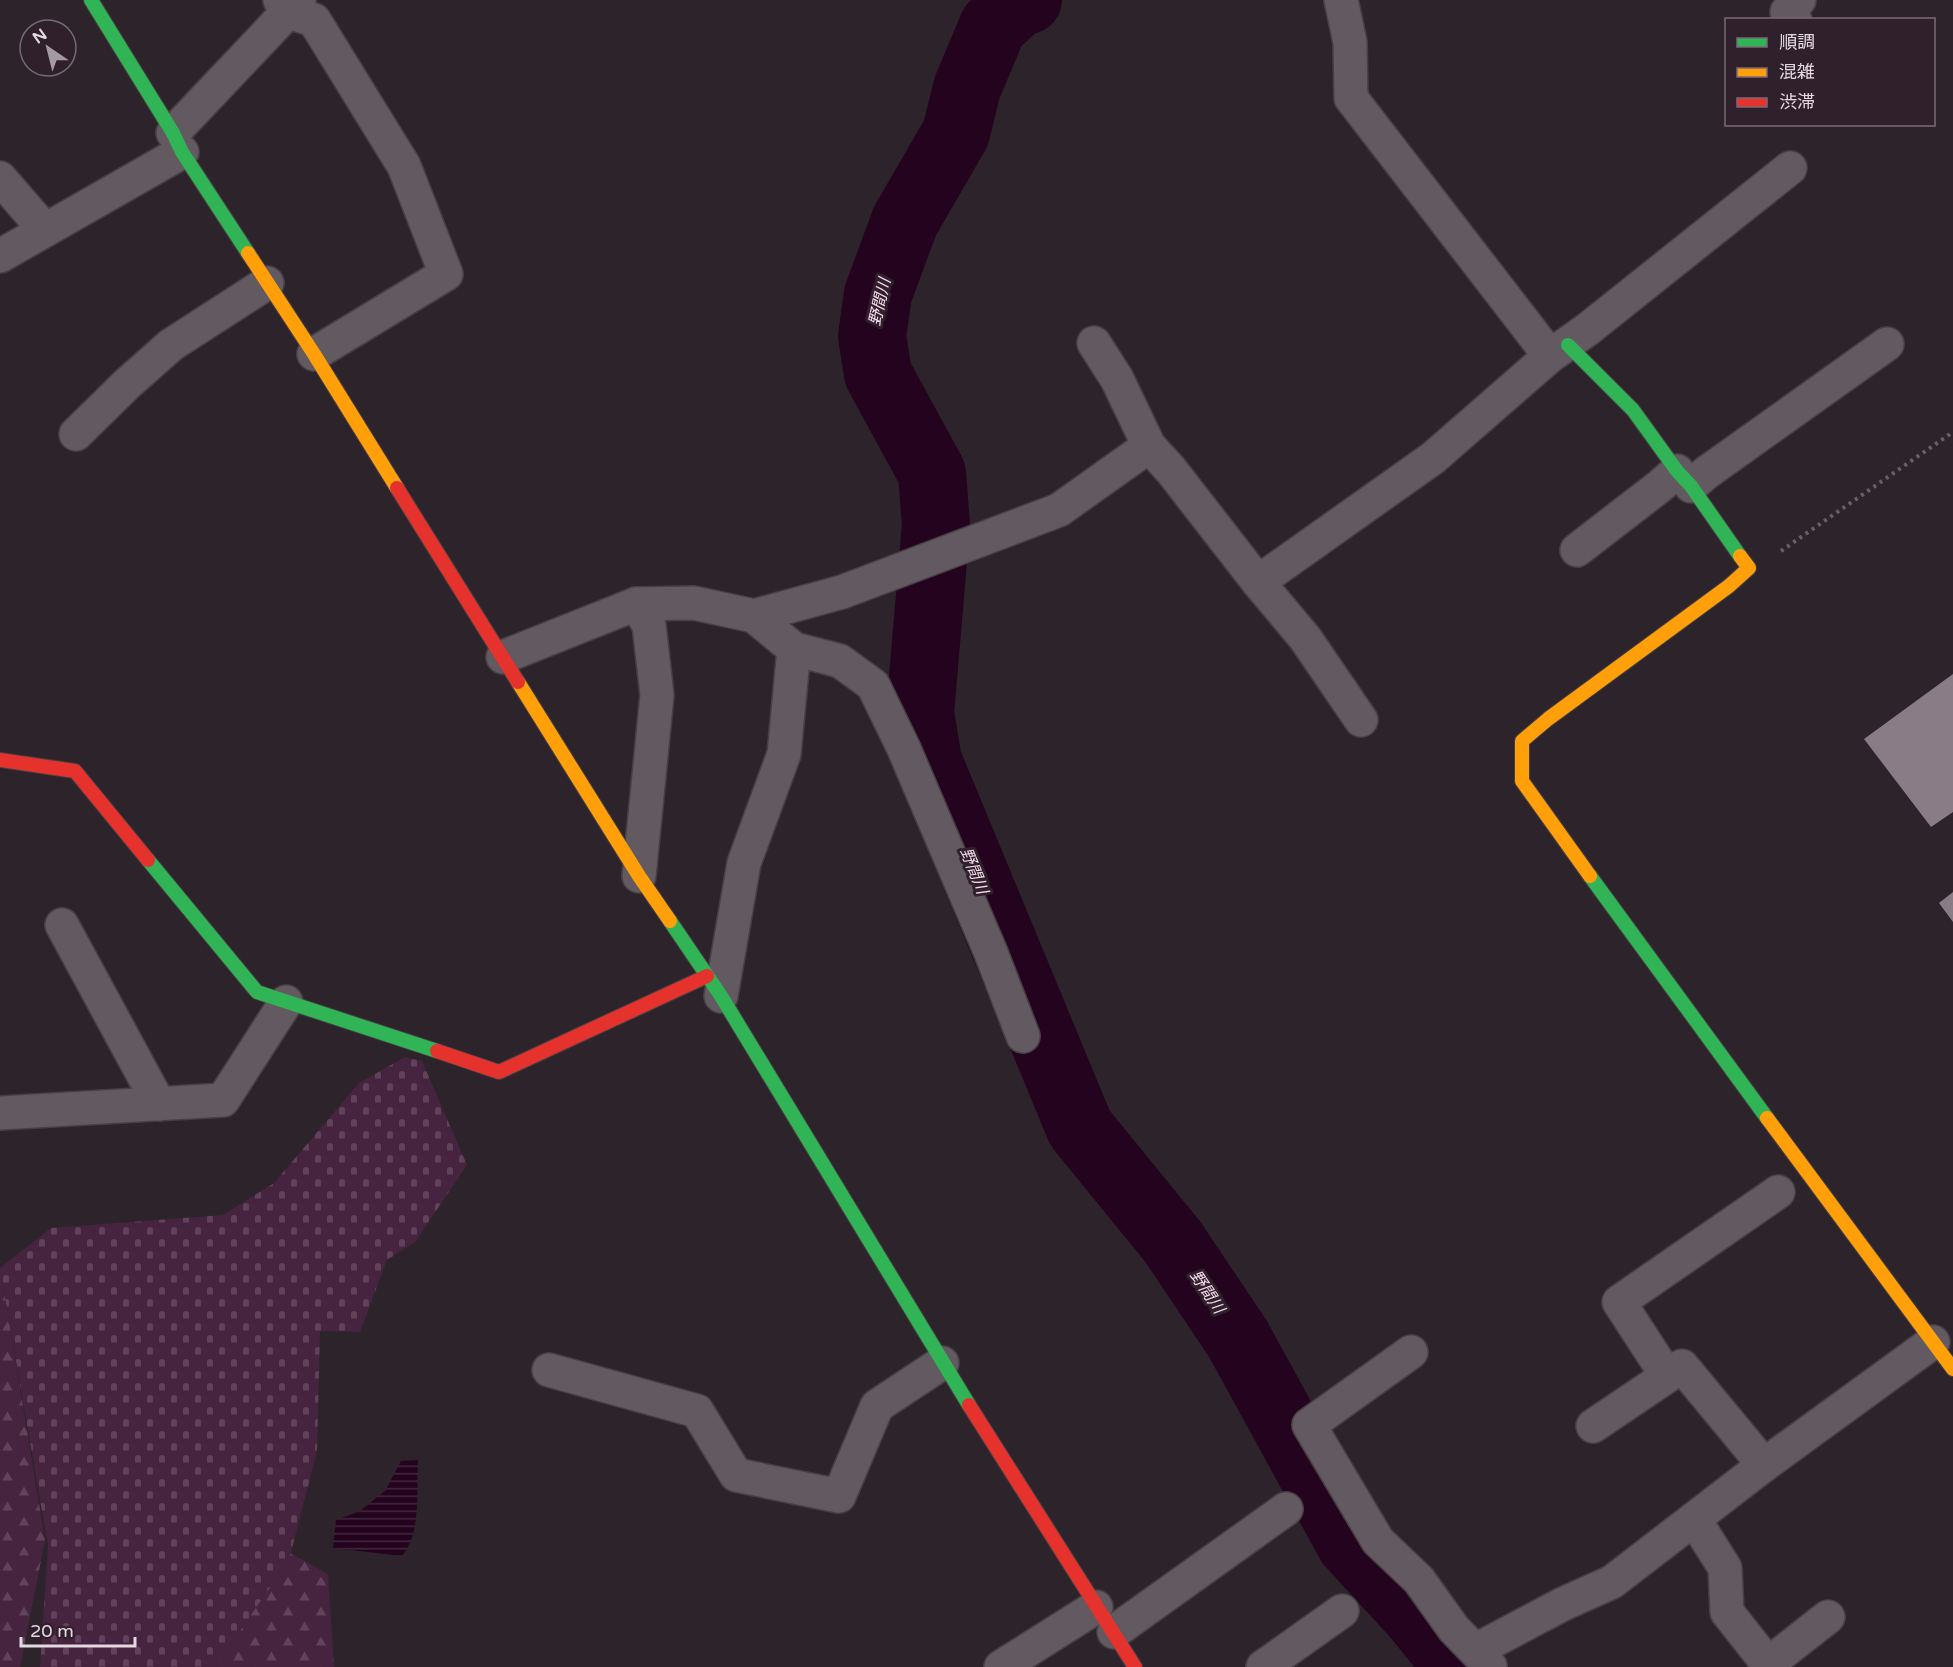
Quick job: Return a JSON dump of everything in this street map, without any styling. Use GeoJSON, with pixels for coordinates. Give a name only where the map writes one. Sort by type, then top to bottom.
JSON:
{"type":"FeatureCollection","features":[{"type":"Feature","properties":{"kind":"street"},"geometry":{"type":"LineString","coordinates":[[91,0],[177,143],[314,354],[639,876],[714,986],[942,1363],[1135,1667]]}},
{"type":"Feature","properties":{"kind":"street"},"geometry":{"type":"LineString","coordinates":[[1341,0],[1350,42],[1351,98],[1559,350],[1633,410],[1749,568],[1729,586],[1548,719],[1522,741],[1522,781],[1638,944],[1953,1369]]}},
{"type":"Feature","properties":{"kind":"street"},"geometry":{"type":"LineString","coordinates":[[1792,18],[1787,12],[1800,0]]}},
{"type":"Feature","properties":{"kind":"street"},"geometry":{"type":"LineString","coordinates":[[0,256],[45,230],[177,143],[289,4],[314,20],[404,166],[446,274],[314,354]]}},
{"type":"Feature","properties":{"kind":"street"},"geometry":{"type":"LineString","coordinates":[[1258,582],[1433,458],[1559,350],[1790,168]]}},
{"type":"Feature","properties":{"kind":"street"},"geometry":{"type":"LineString","coordinates":[[0,178],[45,230]]}},
{"type":"Feature","properties":{"kind":"street"},"geometry":{"type":"LineString","coordinates":[[76,434],[171,345],[267,283]]}},
{"type":"Feature","properties":{"kind":"street"},"geometry":{"type":"LineString","coordinates":[[1094,343],[1118,380],[1149,446],[1171,470],[1258,582],[1305,638],[1361,720]]}},
{"type":"Feature","properties":{"kind":"street"},"geometry":{"type":"LineString","coordinates":[[1577,550],[1660,486],[1706,473],[1887,344]]}},
{"type":"Feature","properties":{"kind":"street"},"geometry":{"type":"LineString","coordinates":[[754,616],[842,592],[1059,510],[1149,446]]}},
{"type":"Feature","properties":{"kind":"street"},"geometry":{"type":"LineString","coordinates":[[502,657],[636,604],[694,603],[754,616],[794,649],[840,661],[873,685],[913,770],[991,953],[1023,1036]]}},
{"type":"Feature","properties":{"kind":"street"},"geometry":{"type":"LineString","coordinates":[[636,604],[649,625],[657,695],[639,876]]}},
{"type":"Feature","properties":{"kind":"street"},"geometry":{"type":"LineString","coordinates":[[714,986],[744,863],[784,754],[794,649]]}},
{"type":"Feature","properties":{"kind":"street"},"geometry":{"type":"LineString","coordinates":[[0,760],[75,771],[257,992],[499,1072],[714,986]]}},
{"type":"Feature","properties":{"kind":"street"},"geometry":{"type":"LineString","coordinates":[[62,925],[159,1104]]}},
{"type":"Feature","properties":{"kind":"street"},"geometry":{"type":"LineString","coordinates":[[0,1113],[223,1100],[286,1002]]}},
{"type":"Feature","properties":{"kind":"street"},"geometry":{"type":"LineString","coordinates":[[1667,1376],[1619,1302],[1778,1192]]}},
{"type":"Feature","properties":{"kind":"street"},"geometry":{"type":"LineString","coordinates":[[1411,1352],[1309,1425],[1378,1541],[1419,1580],[1454,1629],[1483,1659],[1563,1604],[1612,1582],[1764,1465],[1933,1342]]}},
{"type":"Feature","properties":{"kind":"street"},"geometry":{"type":"LineString","coordinates":[[549,1370],[697,1411],[736,1475],[839,1496],[877,1406],[942,1363]]}},
{"type":"Feature","properties":{"kind":"street"},"geometry":{"type":"LineString","coordinates":[[1593,1426],[1682,1366],[1764,1465]]}},
{"type":"Feature","properties":{"kind":"street"},"geometry":{"type":"LineString","coordinates":[[1001,1667],[1105,1620],[1286,1509]]}},
{"type":"Feature","properties":{"kind":"street"},"geometry":{"type":"LineString","coordinates":[[1694,1519],[1725,1568],[1726,1612],[1767,1666],[1828,1617]]}},
{"type":"Feature","properties":{"kind":"street"},"geometry":{"type":"LineString","coordinates":[[1263,1667],[1342,1611]]}},
{"type":"Feature","properties":{"kind":"path"},"geometry":{"type":"LineString","coordinates":[[1749,568],[1761,565],[1953,432]]}},
{"type":"Feature","properties":{"kind":"green space"},"geometry":{"type":"Polygon","coordinates":[[[405,1057],[422,1061],[467,1165],[415,1242],[387,1260],[360,1332],[320,1331],[317,1451],[289,1560],[215,1667],[40,1667],[48,1546],[0,1268],[51,1228],[223,1215],[274,1183],[359,1083],[405,1057]]]}},
{"type":"Feature","properties":{"kind":"green space"},"geometry":{"type":"Polygon","coordinates":[[[0,1266],[45,1540],[20,1667],[0,1667],[0,1266]]]}},
{"type":"Feature","properties":{"kind":"green space"},"geometry":{"type":"Polygon","coordinates":[[[283,1549],[328,1574],[334,1667],[201,1667],[283,1549]]]}},
{"type":"Feature","properties":{"kind":"shaded area"},"geometry":{"type":"Polygon","coordinates":[[[418,1460],[413,1535],[402,1556],[333,1548],[336,1520],[360,1511],[385,1491],[401,1461],[418,1460]]]}},
{"type":"Feature","properties":{"kind":"building"},"geometry":{"type":"Polygon","coordinates":[[[1953,674],[1953,812],[1931,827],[1864,739],[1953,674]]]}},
{"type":"Feature","properties":{"kind":"building"},"geometry":{"type":"Polygon","coordinates":[[[1953,892],[1953,922],[1939,903],[1953,892]]]}},
{"type":"Feature","properties":{"kind":"waterway","name":"野間川"},"geometry":{"type":"LineString","coordinates":[[1028,0],[1018,3],[993,26],[967,88],[956,133],[905,221],[878,294],[872,336],[878,374],[932,473],[936,525],[920,713],[928,761],[1080,1128],[1173,1242],[1238,1339],[1350,1543],[1416,1615],[1458,1667]]}},
{"type":"Feature","properties":{"kind":"traffic: fast"},"geometry":{"type":"LineString","coordinates":[[91,0],[173,133],[182,152],[248,253]]}},
{"type":"Feature","properties":{"kind":"traffic: fast"},"geometry":{"type":"LineString","coordinates":[[1568,345],[1633,410],[1677,471],[1691,486],[1740,556]]}},
{"type":"Feature","properties":{"kind":"traffic: fast"},"geometry":{"type":"LineString","coordinates":[[148,860],[257,992],[437,1051]]}},
{"type":"Feature","properties":{"kind":"traffic: fast"},"geometry":{"type":"LineString","coordinates":[[1590,876],[1767,1118]]}},
{"type":"Feature","properties":{"kind":"traffic: fast"},"geometry":{"type":"LineString","coordinates":[[670,921],[721,996],[969,1405]]}},
{"type":"Feature","properties":{"kind":"traffic: slow"},"geometry":{"type":"LineString","coordinates":[[248,253],[397,488]]}},
{"type":"Feature","properties":{"kind":"traffic: slow"},"geometry":{"type":"LineString","coordinates":[[1590,876],[1522,781],[1522,741],[1548,719],[1729,586],[1749,568],[1740,556]]}},
{"type":"Feature","properties":{"kind":"traffic: slow"},"geometry":{"type":"LineString","coordinates":[[518,682],[639,876],[670,921]]}},
{"type":"Feature","properties":{"kind":"traffic: slow"},"geometry":{"type":"LineString","coordinates":[[1767,1118],[1953,1369]]}},
{"type":"Feature","properties":{"kind":"traffic: jam"},"geometry":{"type":"LineString","coordinates":[[397,488],[518,682]]}},
{"type":"Feature","properties":{"kind":"traffic: jam"},"geometry":{"type":"LineString","coordinates":[[0,760],[75,771],[148,860]]}},
{"type":"Feature","properties":{"kind":"traffic: jam"},"geometry":{"type":"LineString","coordinates":[[437,1051],[499,1072],[707,976]]}},
{"type":"Feature","properties":{"kind":"traffic: jam"},"geometry":{"type":"LineString","coordinates":[[969,1405],[1135,1667]]}}]}
